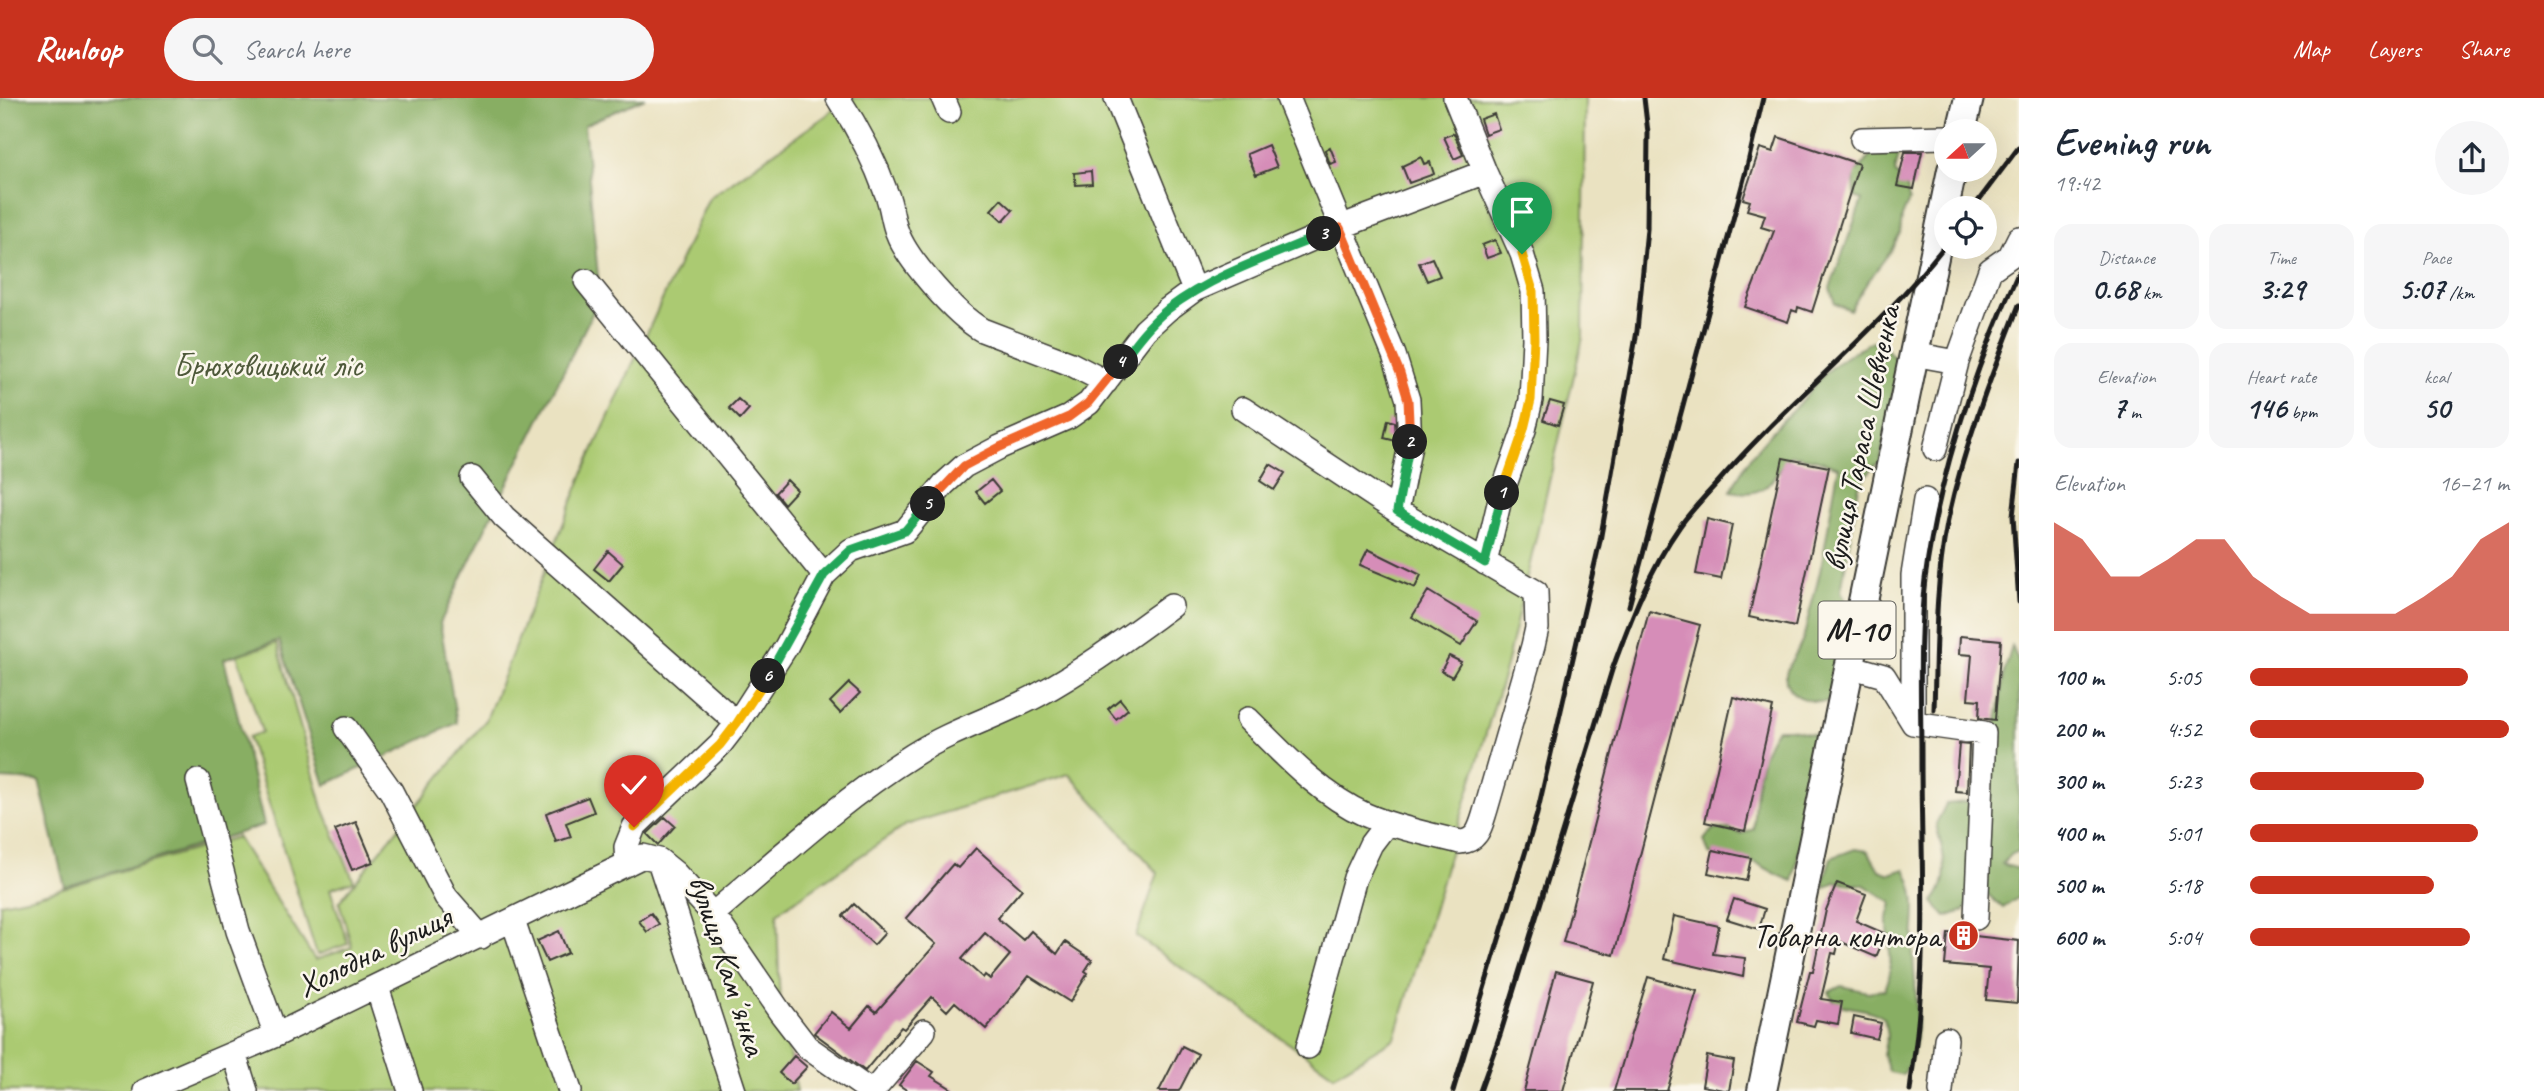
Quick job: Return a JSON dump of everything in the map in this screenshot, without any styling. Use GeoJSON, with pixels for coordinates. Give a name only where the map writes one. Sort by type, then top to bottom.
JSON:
{"type":"FeatureCollection","features":[{"type":"Feature","properties":{"kind":"main road"},"geometry":{"type":"LineString","coordinates":[[1964,119],[1969,98]]}},
{"type":"Feature","properties":{"kind":"main road","name":"вулиця Тараса Шевченка"},"geometry":{"type":"LineString","coordinates":[[1762,1091],[1949,182]]}},
{"type":"Feature","properties":{"kind":"street"},"geometry":{"type":"LineString","coordinates":[[838,98],[881,179],[897,232],[912,258],[934,285],[970,323],[982,330],[1071,364],[1106,382]]}},
{"type":"Feature","properties":{"kind":"street"},"geometry":{"type":"LineString","coordinates":[[1116,98],[1194,290]]}},
{"type":"Feature","properties":{"kind":"street"},"geometry":{"type":"LineString","coordinates":[[1288,98],[1394,355],[1408,400],[1410,445],[1397,511]]}},
{"type":"Feature","properties":{"kind":"street"},"geometry":{"type":"LineString","coordinates":[[1455,98],[1522,254],[1533,291],[1531,400],[1500,499],[1485,563]]}},
{"type":"Feature","properties":{"kind":"street"},"geometry":{"type":"LineString","coordinates":[[1862,139],[1934,137]]}},
{"type":"Feature","properties":{"kind":"street"},"geometry":{"type":"LineString","coordinates":[[627,864],[626,847],[634,827],[720,745],[786,647],[824,575],[851,550],[905,531],[944,484],[964,466],[1069,417],[1088,403],[1145,330],[1194,290],[1340,228],[1485,172]]}},
{"type":"Feature","properties":{"kind":"street"},"geometry":{"type":"LineString","coordinates":[[1935,449],[1957,362],[1990,271],[2010,256],[2019,238]]}},
{"type":"Feature","properties":{"kind":"street"},"geometry":{"type":"LineString","coordinates":[[586,281],[824,575]]}},
{"type":"Feature","properties":{"kind":"street"},"geometry":{"type":"LineString","coordinates":[[1913,354],[1957,362]]}},
{"type":"Feature","properties":{"kind":"street"},"geometry":{"type":"LineString","coordinates":[[1243,409],[1397,511],[1536,592],[1537,628],[1474,839],[1460,842],[1387,823],[1364,814],[1334,795],[1284,756],[1248,719]]}},
{"type":"Feature","properties":{"kind":"street"},"geometry":{"type":"LineString","coordinates":[[472,478],[504,517],[737,723]]}},
{"type":"Feature","properties":{"kind":"street"},"geometry":{"type":"LineString","coordinates":[[1913,723],[1913,575],[1925,500]]}},
{"type":"Feature","properties":{"kind":"street"},"geometry":{"type":"LineString","coordinates":[[713,914],[864,788],[937,741],[1039,694],[1171,606]]}},
{"type":"Feature","properties":{"kind":"street"},"geometry":{"type":"LineString","coordinates":[[1849,666],[1884,676],[1913,723]]}},
{"type":"Feature","properties":{"kind":"street"},"geometry":{"type":"LineString","coordinates":[[1913,723],[1984,733],[1976,918]]}},
{"type":"Feature","properties":{"kind":"street"},"geometry":{"type":"LineString","coordinates":[[345,727],[391,791],[446,897],[481,936]]}},
{"type":"Feature","properties":{"kind":"street"},"geometry":{"type":"LineString","coordinates":[[198,781],[238,930],[276,1035]]}},
{"type":"Feature","properties":{"kind":"street"},"geometry":{"type":"LineString","coordinates":[[1308,1047],[1355,878],[1371,844],[1387,823]]}},
{"type":"Feature","properties":{"kind":"street","name":"Холодна вулиця"},"geometry":{"type":"LineString","coordinates":[[145,1091],[276,1035],[643,856],[659,860]]}},
{"type":"Feature","properties":{"kind":"street"},"geometry":{"type":"LineString","coordinates":[[659,860],[675,873],[713,914],[807,1047],[872,1091],[924,1031]]}},
{"type":"Feature","properties":{"kind":"street","name":"вулиця Камʼянка"},"geometry":{"type":"LineString","coordinates":[[659,860],[734,1091]]}},
{"type":"Feature","properties":{"kind":"street"},"geometry":{"type":"LineString","coordinates":[[513,920],[570,1091]]}},
{"type":"Feature","properties":{"kind":"street"},"geometry":{"type":"LineString","coordinates":[[377,987],[410,1091]]}},
{"type":"Feature","properties":{"kind":"street"},"geometry":{"type":"LineString","coordinates":[[1941,1091],[1946,1039]]}},
{"type":"Feature","properties":{"kind":"street"},"geometry":{"type":"LineString","coordinates":[[234,1054],[246,1091]]}},
{"type":"Feature","properties":{"kind":"green space","name":"Брюховицький ліс"},"geometry":{"type":"Polygon","coordinates":[[[0,98],[645,98],[584,125],[600,298],[440,623],[457,723],[325,785],[279,640],[224,659],[264,825],[65,887],[39,781],[0,779],[0,98]]]}},
{"type":"Feature","properties":{"kind":"green space"},"geometry":{"type":"Polygon","coordinates":[[[843,98],[1585,98],[1583,337],[1506,666],[1395,1038],[1334,1075],[1136,936],[1158,873],[1069,774],[906,825],[777,913],[780,1012],[797,1091],[0,1091],[0,903],[32,897],[237,837],[315,960],[352,947],[339,902],[486,720],[586,466],[709,198],[827,115],[843,98]]]}},
{"type":"Feature","properties":{"kind":"green space"},"geometry":{"type":"Polygon","coordinates":[[[1902,142],[1895,172],[1907,186],[1909,200],[1902,217],[1900,233],[1850,310],[1835,304],[1830,288],[1862,200],[1855,197],[1854,174],[1878,148],[1902,142]]]}},
{"type":"Feature","properties":{"kind":"green space"},"geometry":{"type":"Polygon","coordinates":[[[1872,341],[1885,347],[1896,360],[1895,382],[1880,462],[1859,486],[1841,591],[1849,608],[1831,701],[1811,701],[1798,696],[1788,687],[1786,675],[1804,636],[1820,570],[1839,467],[1791,455],[1761,490],[1743,493],[1731,491],[1759,447],[1819,380],[1840,361],[1872,341]]]}},
{"type":"Feature","properties":{"kind":"green space"},"geometry":{"type":"Polygon","coordinates":[[[277,643],[323,808],[354,881],[330,889],[348,944],[317,955],[248,737],[262,732],[237,655],[277,643]]]}},
{"type":"Feature","properties":{"kind":"green space"},"geometry":{"type":"Polygon","coordinates":[[[2012,646],[2019,663],[2019,851],[2002,864],[2019,869],[2019,897],[2003,908],[1985,892],[1975,892],[1964,911],[1946,917],[1933,902],[1945,874],[1936,824],[1946,804],[1975,801],[1995,753],[1994,740],[2005,670],[2012,646]]]}},
{"type":"Feature","properties":{"kind":"green space"},"geometry":{"type":"Polygon","coordinates":[[[1777,729],[1818,735],[1819,748],[1793,881],[1753,862],[1709,854],[1704,840],[1713,829],[1729,829],[1741,834],[1754,829],[1756,791],[1762,762],[1777,729]]]}},
{"type":"Feature","properties":{"kind":"green space"},"geometry":{"type":"Polygon","coordinates":[[[1855,849],[1868,851],[1879,870],[1890,874],[1905,869],[1913,891],[1917,1031],[1910,1061],[1903,1075],[1889,1072],[1883,1054],[1887,1036],[1884,1018],[1867,1010],[1835,1004],[1829,992],[1841,986],[1868,992],[1885,989],[1890,972],[1888,920],[1892,903],[1864,885],[1835,882],[1825,888],[1824,879],[1831,858],[1855,849]]]}},
{"type":"Feature","properties":{"kind":"building"},"geometry":{"type":"Polygon","coordinates":[[[1494,114],[1499,129],[1485,134],[1480,119],[1494,114]]]}},
{"type":"Feature","properties":{"kind":"building"},"geometry":{"type":"Polygon","coordinates":[[[1454,133],[1463,155],[1454,159],[1444,137],[1454,133]]]}},
{"type":"Feature","properties":{"kind":"building"},"geometry":{"type":"Polygon","coordinates":[[[1778,137],[1859,164],[1812,312],[1798,307],[1797,312],[1792,310],[1788,322],[1745,307],[1774,231],[1761,227],[1765,215],[1747,210],[1750,201],[1743,199],[1760,148],[1773,152],[1778,137]]]}},
{"type":"Feature","properties":{"kind":"building"},"geometry":{"type":"Polygon","coordinates":[[[1268,145],[1277,167],[1256,175],[1247,154],[1268,145]]]}},
{"type":"Feature","properties":{"kind":"building"},"geometry":{"type":"Polygon","coordinates":[[[1330,147],[1336,162],[1330,164],[1325,150],[1330,147]]]}},
{"type":"Feature","properties":{"kind":"building"},"geometry":{"type":"Polygon","coordinates":[[[1905,152],[1922,152],[1914,189],[1897,186],[1905,152]]]}},
{"type":"Feature","properties":{"kind":"building"},"geometry":{"type":"Polygon","coordinates":[[[1421,157],[1424,164],[1430,162],[1434,174],[1409,183],[1402,166],[1421,157]]]}},
{"type":"Feature","properties":{"kind":"building"},"geometry":{"type":"Polygon","coordinates":[[[1091,171],[1092,184],[1076,185],[1074,173],[1091,171]]]}},
{"type":"Feature","properties":{"kind":"building"},"geometry":{"type":"Polygon","coordinates":[[[1001,199],[1013,210],[1003,221],[991,210],[1001,199]]]}},
{"type":"Feature","properties":{"kind":"building"},"geometry":{"type":"Polygon","coordinates":[[[1495,240],[1501,253],[1487,258],[1482,245],[1495,240]]]}},
{"type":"Feature","properties":{"kind":"building"},"geometry":{"type":"Polygon","coordinates":[[[1432,258],[1440,276],[1427,281],[1419,263],[1432,258]]]}},
{"type":"Feature","properties":{"kind":"building"},"geometry":{"type":"Polygon","coordinates":[[[738,399],[749,409],[740,419],[729,408],[738,399]]]}},
{"type":"Feature","properties":{"kind":"building"},"geometry":{"type":"Polygon","coordinates":[[[1550,401],[1564,405],[1558,425],[1543,420],[1550,401]]]}},
{"type":"Feature","properties":{"kind":"building"},"geometry":{"type":"Polygon","coordinates":[[[1388,420],[1395,422],[1396,441],[1384,438],[1388,420]]]}},
{"type":"Feature","properties":{"kind":"building"},"geometry":{"type":"Polygon","coordinates":[[[1783,458],[1829,467],[1795,627],[1749,617],[1783,458]]]}},
{"type":"Feature","properties":{"kind":"building"},"geometry":{"type":"Polygon","coordinates":[[[1270,464],[1285,473],[1274,490],[1260,481],[1270,464]]]}},
{"type":"Feature","properties":{"kind":"building"},"geometry":{"type":"Polygon","coordinates":[[[787,480],[797,490],[784,504],[775,493],[787,480]]]}},
{"type":"Feature","properties":{"kind":"building"},"geometry":{"type":"Polygon","coordinates":[[[991,480],[1000,491],[985,503],[976,492],[991,480]]]}},
{"type":"Feature","properties":{"kind":"building"},"geometry":{"type":"Polygon","coordinates":[[[1707,519],[1732,525],[1721,579],[1696,574],[1707,519]]]}},
{"type":"Feature","properties":{"kind":"building"},"geometry":{"type":"Polygon","coordinates":[[[1368,549],[1421,575],[1415,588],[1360,565],[1368,549]]]}},
{"type":"Feature","properties":{"kind":"building"},"geometry":{"type":"Polygon","coordinates":[[[608,551],[623,564],[609,581],[594,569],[608,551]]]}},
{"type":"Feature","properties":{"kind":"building"},"geometry":{"type":"Polygon","coordinates":[[[1428,591],[1477,621],[1461,646],[1412,617],[1428,591]]]}},
{"type":"Feature","properties":{"kind":"building"},"geometry":{"type":"Polygon","coordinates":[[[1649,611],[1700,625],[1614,955],[1563,942],[1649,611]]]}},
{"type":"Feature","properties":{"kind":"building"},"geometry":{"type":"Polygon","coordinates":[[[1960,636],[2001,640],[1995,720],[1979,718],[1980,700],[1968,699],[1972,655],[1959,654],[1960,636]]]}},
{"type":"Feature","properties":{"kind":"building"},"geometry":{"type":"Polygon","coordinates":[[[1449,656],[1461,662],[1452,677],[1441,671],[1449,656]]]}},
{"type":"Feature","properties":{"kind":"building"},"geometry":{"type":"Polygon","coordinates":[[[849,683],[860,693],[840,713],[830,702],[849,683]]]}},
{"type":"Feature","properties":{"kind":"building"},"geometry":{"type":"Polygon","coordinates":[[[1733,697],[1773,707],[1745,831],[1705,822],[1733,697]]]}},
{"type":"Feature","properties":{"kind":"building"},"geometry":{"type":"Polygon","coordinates":[[[1120,699],[1128,709],[1116,719],[1108,709],[1120,699]]]}},
{"type":"Feature","properties":{"kind":"building"},"geometry":{"type":"Polygon","coordinates":[[[1959,744],[1969,745],[1967,792],[1955,791],[1959,744]]]}},
{"type":"Feature","properties":{"kind":"building"},"geometry":{"type":"Polygon","coordinates":[[[588,797],[594,812],[566,823],[571,837],[556,842],[546,813],[588,797]]]}},
{"type":"Feature","properties":{"kind":"building"},"geometry":{"type":"Polygon","coordinates":[[[665,817],[675,826],[658,845],[647,834],[665,817]]]}},
{"type":"Feature","properties":{"kind":"building"},"geometry":{"type":"Polygon","coordinates":[[[356,822],[373,862],[352,870],[335,830],[356,822]]]}},
{"type":"Feature","properties":{"kind":"building"},"geometry":{"type":"Polygon","coordinates":[[[976,848],[1022,889],[997,918],[1023,940],[1031,931],[1057,954],[1065,942],[1092,960],[1085,971],[1088,973],[1070,1002],[1029,976],[986,1029],[955,1002],[947,1011],[932,997],[904,1029],[901,1027],[865,1071],[814,1033],[831,1012],[851,1028],[869,1006],[876,1012],[936,944],[906,918],[953,864],[958,868],[976,848]],[[985,933],[962,959],[983,978],[985,975],[990,979],[1010,955],[985,933]]]}},
{"type":"Feature","properties":{"kind":"building"},"geometry":{"type":"Polygon","coordinates":[[[1713,850],[1751,858],[1746,881],[1708,873],[1713,850]]]}},
{"type":"Feature","properties":{"kind":"building"},"geometry":{"type":"Polygon","coordinates":[[[1837,883],[1866,894],[1856,921],[1886,934],[1876,957],[1839,941],[1836,954],[1832,953],[1821,999],[1842,1002],[1838,1024],[1816,1020],[1814,1026],[1797,1022],[1810,971],[1813,971],[1826,910],[1837,883]]]}},
{"type":"Feature","properties":{"kind":"building"},"geometry":{"type":"Polygon","coordinates":[[[1734,899],[1765,909],[1759,929],[1727,919],[1734,899]]]}},
{"type":"Feature","properties":{"kind":"building"},"geometry":{"type":"Polygon","coordinates":[[[854,904],[885,933],[874,945],[843,916],[854,904]]]}},
{"type":"Feature","properties":{"kind":"building"},"geometry":{"type":"Polygon","coordinates":[[[651,913],[659,924],[647,932],[639,921],[651,913]]]}},
{"type":"Feature","properties":{"kind":"building"},"geometry":{"type":"Polygon","coordinates":[[[1674,916],[1719,926],[1713,954],[1745,958],[1743,977],[1664,959],[1674,916]]]}},
{"type":"Feature","properties":{"kind":"building"},"geometry":{"type":"Polygon","coordinates":[[[559,931],[568,953],[547,962],[537,941],[559,931]]]}},
{"type":"Feature","properties":{"kind":"building","name":"Товарна контора"},"geometry":{"type":"Polygon","coordinates":[[[1948,933],[2019,941],[2017,1003],[1986,1000],[1989,969],[1945,965],[1948,933]]]}},
{"type":"Feature","properties":{"kind":"building"},"geometry":{"type":"Polygon","coordinates":[[[1556,971],[1593,981],[1563,1091],[1524,1091],[1556,971]]]}},
{"type":"Feature","properties":{"kind":"building"},"geometry":{"type":"Polygon","coordinates":[[[1648,977],[1697,991],[1667,1091],[1614,1091],[1648,977]]]}},
{"type":"Feature","properties":{"kind":"building"},"geometry":{"type":"Polygon","coordinates":[[[1854,1017],[1881,1023],[1877,1039],[1851,1033],[1854,1017]]]}},
{"type":"Feature","properties":{"kind":"building"},"geometry":{"type":"Polygon","coordinates":[[[1182,1046],[1198,1054],[1179,1091],[1159,1091],[1182,1046]]]}},
{"type":"Feature","properties":{"kind":"building"},"geometry":{"type":"Polygon","coordinates":[[[794,1056],[807,1067],[791,1084],[779,1073],[794,1056]]]}},
{"type":"Feature","properties":{"kind":"building"},"geometry":{"type":"Polygon","coordinates":[[[1707,1056],[1734,1061],[1729,1091],[1702,1086],[1707,1056]]]}},
{"type":"Feature","properties":{"kind":"building"},"geometry":{"type":"Polygon","coordinates":[[[917,1061],[934,1072],[931,1076],[955,1091],[908,1091],[899,1085],[917,1061]]]}},
{"type":"Feature","properties":{"kind":"railway"},"geometry":{"type":"LineString","coordinates":[[1453,1091],[1537,814],[1600,541],[1637,331],[1647,229],[1648,133],[1644,98]]}},
{"type":"Feature","properties":{"kind":"railway"},"geometry":{"type":"LineString","coordinates":[[1629,606],[1746,171],[1763,98]]}},
{"type":"Feature","properties":{"kind":"railway"},"geometry":{"type":"LineString","coordinates":[[1982,196],[2019,147]]}},
{"type":"Feature","properties":{"kind":"railway"},"geometry":{"type":"LineString","coordinates":[[1480,1091],[1500,1035],[1612,670],[1633,615],[1659,560],[1680,526],[1703,498],[1892,306],[1934,259]]}},
{"type":"Feature","properties":{"kind":"railway"},"geometry":{"type":"LineString","coordinates":[[1910,1091],[1918,1022],[1922,949],[1920,668],[1925,579],[1949,461],[1974,383],[2019,271]]}},
{"type":"Feature","properties":{"kind":"railway"},"geometry":{"type":"LineString","coordinates":[[1934,710],[1938,593],[1947,524],[1969,440],[2019,305]]}},
{"type":"Feature","properties":{"kind":"railway"},"geometry":{"type":"LineString","coordinates":[[2019,463],[2013,516],[2019,602]]}},
{"type":"Feature","properties":{"kind":"place","name":"Товарна контора"},"geometry":{"type":"Point","coordinates":[1963,936]}},
{"type":"Feature","properties":{"kind":"route"},"geometry":{"type":"LineString","coordinates":[[634,827],[720,745],[786,647],[824,575],[851,550],[905,531],[944,484],[964,466],[1069,417],[1088,403],[1145,330],[1194,290],[1340,228],[1394,355],[1408,400],[1410,445],[1397,511],[1485,563],[1500,499],[1531,400],[1533,291],[1522,254]]}}]}
